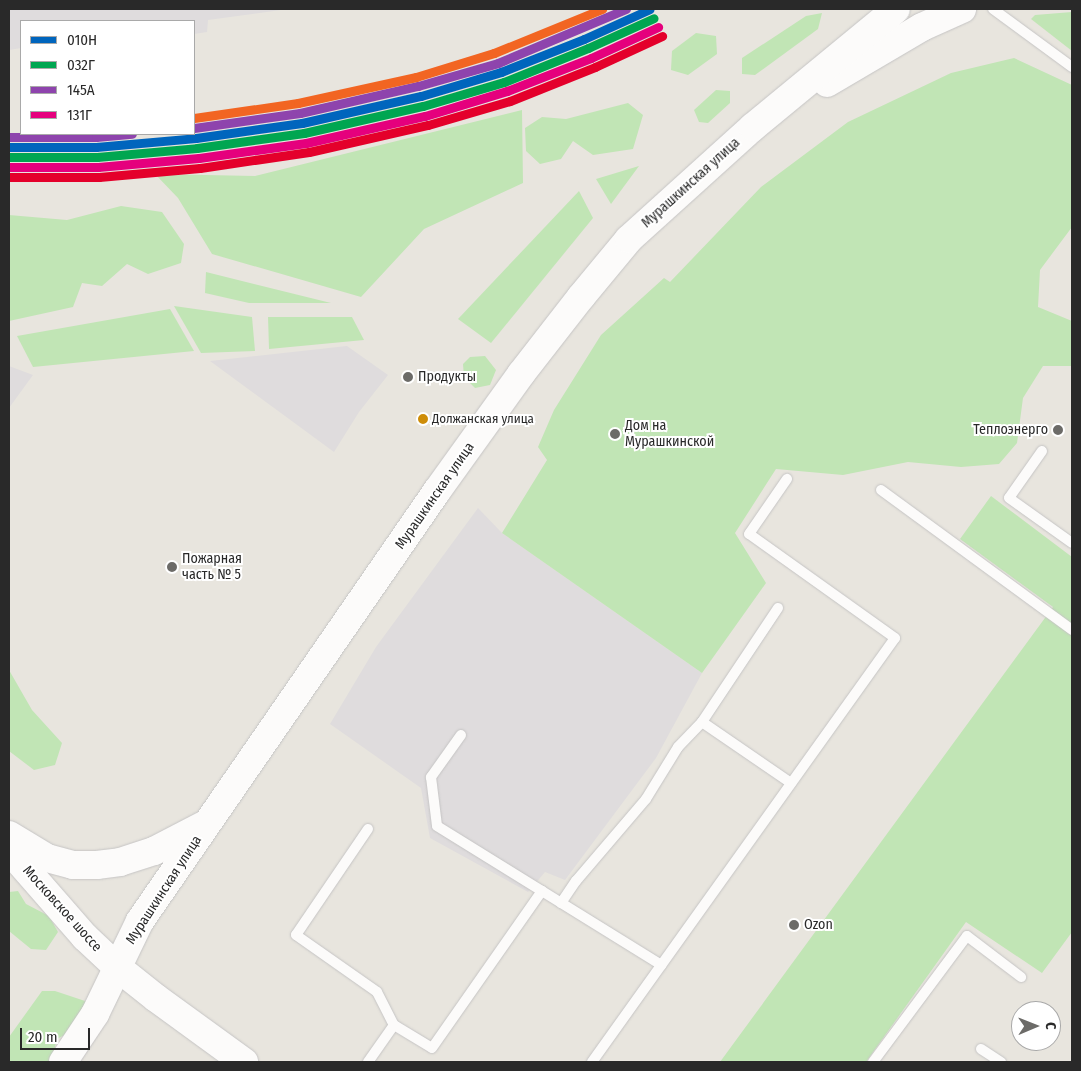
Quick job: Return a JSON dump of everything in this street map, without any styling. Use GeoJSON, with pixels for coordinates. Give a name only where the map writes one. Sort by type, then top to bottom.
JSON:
{"type":"FeatureCollection","features":[{"type":"Feature","properties":{"kind":"main road","name":"Мурашкинская улица"},"geometry":{"type":"LineString","coordinates":[[63,1062],[95,1014],[140,921],[437,491],[521,374],[581,297],[629,239],[753,127],[896,9]]}},
{"type":"Feature","properties":{"kind":"main road","name":"Мурашкинская улица"},"geometry":{"type":"LineString","coordinates":[[753,127],[922,27],[962,9]]}},
{"type":"Feature","properties":{"kind":"main road","name":"Мурашкинская улица"},"geometry":{"type":"LineString","coordinates":[[9,835],[47,858],[73,865],[97,866],[120,862],[154,851],[207,823]]}},
{"type":"Feature","properties":{"kind":"main road","name":"Московское шоссе"},"geometry":{"type":"LineString","coordinates":[[9,850],[85,937],[117,967]]}},
{"type":"Feature","properties":{"kind":"main road"},"geometry":{"type":"LineString","coordinates":[[117,967],[244,1062]]}},
{"type":"Feature","properties":{"kind":"lane"},"geometry":{"type":"LineString","coordinates":[[993,9],[1072,67]]}},
{"type":"Feature","properties":{"kind":"lane"},"geometry":{"type":"LineString","coordinates":[[1042,451],[1010,498],[1072,543]]}},
{"type":"Feature","properties":{"kind":"lane"},"geometry":{"type":"LineString","coordinates":[[592,1062],[895,638],[749,534],[787,479]]}},
{"type":"Feature","properties":{"kind":"lane"},"geometry":{"type":"LineString","coordinates":[[881,490],[1072,630]]}},
{"type":"Feature","properties":{"kind":"lane"},"geometry":{"type":"LineString","coordinates":[[561,903],[576,881],[646,799],[678,747],[702,722],[778,608]]}},
{"type":"Feature","properties":{"kind":"lane"},"geometry":{"type":"LineString","coordinates":[[702,722],[791,783]]}},
{"type":"Feature","properties":{"kind":"lane"},"geometry":{"type":"LineString","coordinates":[[461,735],[431,777],[437,826],[661,965]]}},
{"type":"Feature","properties":{"kind":"lane"},"geometry":{"type":"LineString","coordinates":[[368,829],[296,935],[377,992],[394,1026],[432,1048],[542,891]]}},
{"type":"Feature","properties":{"kind":"lane"},"geometry":{"type":"LineString","coordinates":[[873,1062],[967,936],[1021,977]]}},
{"type":"Feature","properties":{"kind":"lane"},"geometry":{"type":"LineString","coordinates":[[368,1062],[394,1026]]}},
{"type":"Feature","properties":{"kind":"lane"},"geometry":{"type":"LineString","coordinates":[[981,1049],[1001,1062]]}},
{"type":"Feature","properties":{"kind":"shaded area"},"geometry":{"type":"Polygon","coordinates":[[[9,9],[288,9],[208,20],[207,32],[195,34],[195,20],[20,20],[20,48],[9,50],[9,9]]]}},
{"type":"Feature","properties":{"kind":"shaded area"},"geometry":{"type":"Polygon","coordinates":[[[347,346],[388,375],[359,412],[334,452],[210,361],[347,346]]]}},
{"type":"Feature","properties":{"kind":"shaded area"},"geometry":{"type":"Polygon","coordinates":[[[9,366],[33,375],[9,408],[9,366]]]}},
{"type":"Feature","properties":{"kind":"shaded area"},"geometry":{"type":"Polygon","coordinates":[[[478,508],[502,533],[702,673],[656,758],[565,880],[545,872],[528,892],[430,838],[421,788],[330,724],[376,647],[478,508]]]}},
{"type":"Feature","properties":{"kind":"green space"},"geometry":{"type":"Polygon","coordinates":[[[1072,12],[1072,51],[1031,19],[1035,15],[1072,12]]]}},
{"type":"Feature","properties":{"kind":"green space"},"geometry":{"type":"Polygon","coordinates":[[[822,13],[818,29],[755,75],[742,74],[742,58],[806,16],[822,13]]]}},
{"type":"Feature","properties":{"kind":"green space"},"geometry":{"type":"Polygon","coordinates":[[[696,33],[716,36],[717,54],[688,75],[671,70],[672,51],[696,33]]]}},
{"type":"Feature","properties":{"kind":"green space"},"geometry":{"type":"Polygon","coordinates":[[[1014,58],[1072,85],[1072,227],[1040,270],[1038,307],[1072,321],[1072,366],[1043,366],[1023,398],[1017,443],[999,464],[961,467],[908,462],[843,475],[776,469],[735,533],[766,583],[702,673],[502,533],[547,460],[538,447],[554,410],[601,335],[664,278],[670,282],[761,187],[848,122],[951,73],[1014,58]]]}},
{"type":"Feature","properties":{"kind":"green space"},"geometry":{"type":"Polygon","coordinates":[[[716,90],[730,91],[730,103],[708,123],[699,122],[694,110],[716,90]]]}},
{"type":"Feature","properties":{"kind":"green space"},"geometry":{"type":"Polygon","coordinates":[[[628,103],[643,115],[633,149],[593,155],[573,141],[561,159],[540,164],[526,151],[525,128],[542,117],[566,119],[628,103]]]}},
{"type":"Feature","properties":{"kind":"green space"},"geometry":{"type":"Polygon","coordinates":[[[522,110],[523,183],[424,229],[361,297],[212,254],[178,198],[155,174],[255,176],[522,110]]]}},
{"type":"Feature","properties":{"kind":"green space"},"geometry":{"type":"Polygon","coordinates":[[[639,166],[611,204],[596,179],[639,166]]]}},
{"type":"Feature","properties":{"kind":"green space"},"geometry":{"type":"Polygon","coordinates":[[[579,191],[593,218],[491,343],[458,319],[579,191]]]}},
{"type":"Feature","properties":{"kind":"green space"},"geometry":{"type":"Polygon","coordinates":[[[121,206],[162,212],[184,244],[181,263],[148,274],[127,264],[102,286],[82,283],[73,307],[9,321],[9,215],[67,220],[121,206]]]}},
{"type":"Feature","properties":{"kind":"green space"},"geometry":{"type":"Polygon","coordinates":[[[206,272],[331,303],[249,303],[205,293],[206,272]]]}},
{"type":"Feature","properties":{"kind":"green space"},"geometry":{"type":"Polygon","coordinates":[[[174,306],[252,317],[255,351],[201,353],[174,306]]]}},
{"type":"Feature","properties":{"kind":"green space"},"geometry":{"type":"Polygon","coordinates":[[[170,309],[194,351],[33,367],[17,336],[170,309]]]}},
{"type":"Feature","properties":{"kind":"green space"},"geometry":{"type":"Polygon","coordinates":[[[268,317],[352,317],[364,340],[269,349],[268,317]]]}},
{"type":"Feature","properties":{"kind":"green space"},"geometry":{"type":"Polygon","coordinates":[[[485,356],[496,370],[490,385],[475,388],[464,377],[463,364],[470,357],[485,356]]]}},
{"type":"Feature","properties":{"kind":"green space"},"geometry":{"type":"Polygon","coordinates":[[[991,496],[1072,557],[1072,932],[1042,973],[966,922],[866,1062],[720,1062],[1053,607],[960,539],[991,496]]]}},
{"type":"Feature","properties":{"kind":"green space"},"geometry":{"type":"Polygon","coordinates":[[[9,670],[32,710],[62,743],[55,765],[34,770],[9,751],[9,670]]]}},
{"type":"Feature","properties":{"kind":"green space"},"geometry":{"type":"Polygon","coordinates":[[[18,891],[26,904],[49,916],[58,932],[46,950],[31,949],[9,931],[9,892],[18,891]]]}},
{"type":"Feature","properties":{"kind":"green space"},"geometry":{"type":"Polygon","coordinates":[[[42,991],[55,991],[88,1002],[85,1024],[57,1039],[52,1059],[49,1062],[9,1062],[9,1037],[42,991]]]}},
{"type":"Feature","properties":{"kind":"transit line"},"geometry":{"type":"LineString","coordinates":[[195,118],[298,103],[416,77],[494,53],[602,9]]}},
{"type":"Feature","properties":{"kind":"transit line","name":"145А"},"geometry":{"type":"LineString","coordinates":[[195,128],[300,113],[418,86],[498,63],[626,9]]}},
{"type":"Feature","properties":{"kind":"transit line","name":"010Н"},"geometry":{"type":"LineString","coordinates":[[9,147],[96,147],[196,138],[302,123],[421,96],[501,72],[584,39],[650,9]]}},
{"type":"Feature","properties":{"kind":"transit line","name":"032Г"},"geometry":{"type":"LineString","coordinates":[[9,157],[97,157],[197,148],[304,133],[423,106],[504,82],[588,48],[654,18]]}},
{"type":"Feature","properties":{"kind":"transit line","name":"131Г"},"geometry":{"type":"LineString","coordinates":[[9,167],[98,167],[199,158],[306,143],[425,116],[507,91],[591,58],[658,27]]}},
{"type":"Feature","properties":{"kind":"transit line"},"geometry":{"type":"LineString","coordinates":[[9,177],[99,177],[200,168],[309,152],[428,125],[510,101],[595,67],[662,36]]}},
{"type":"Feature","properties":{"kind":"transit line","name":"145А"},"geometry":{"type":"LineString","coordinates":[[9,137],[96,137],[120,135]]}},
{"type":"Feature","properties":{"kind":"place","name":"Продукты"},"geometry":{"type":"Point","coordinates":[408,377]}},
{"type":"Feature","properties":{"kind":"place","name":"Должанская улица"},"geometry":{"type":"Point","coordinates":[423,419]}},
{"type":"Feature","properties":{"kind":"place","name":"Теплоэнерго"},"geometry":{"type":"Point","coordinates":[1058,430]}},
{"type":"Feature","properties":{"kind":"place","name":"Дом на Мурашкинской"},"geometry":{"type":"Point","coordinates":[615,434]}},
{"type":"Feature","properties":{"kind":"place","name":"Пожарная часть № 5"},"geometry":{"type":"Point","coordinates":[172,567]}},
{"type":"Feature","properties":{"kind":"place","name":"Ozon"},"geometry":{"type":"Point","coordinates":[794,925]}}]}
